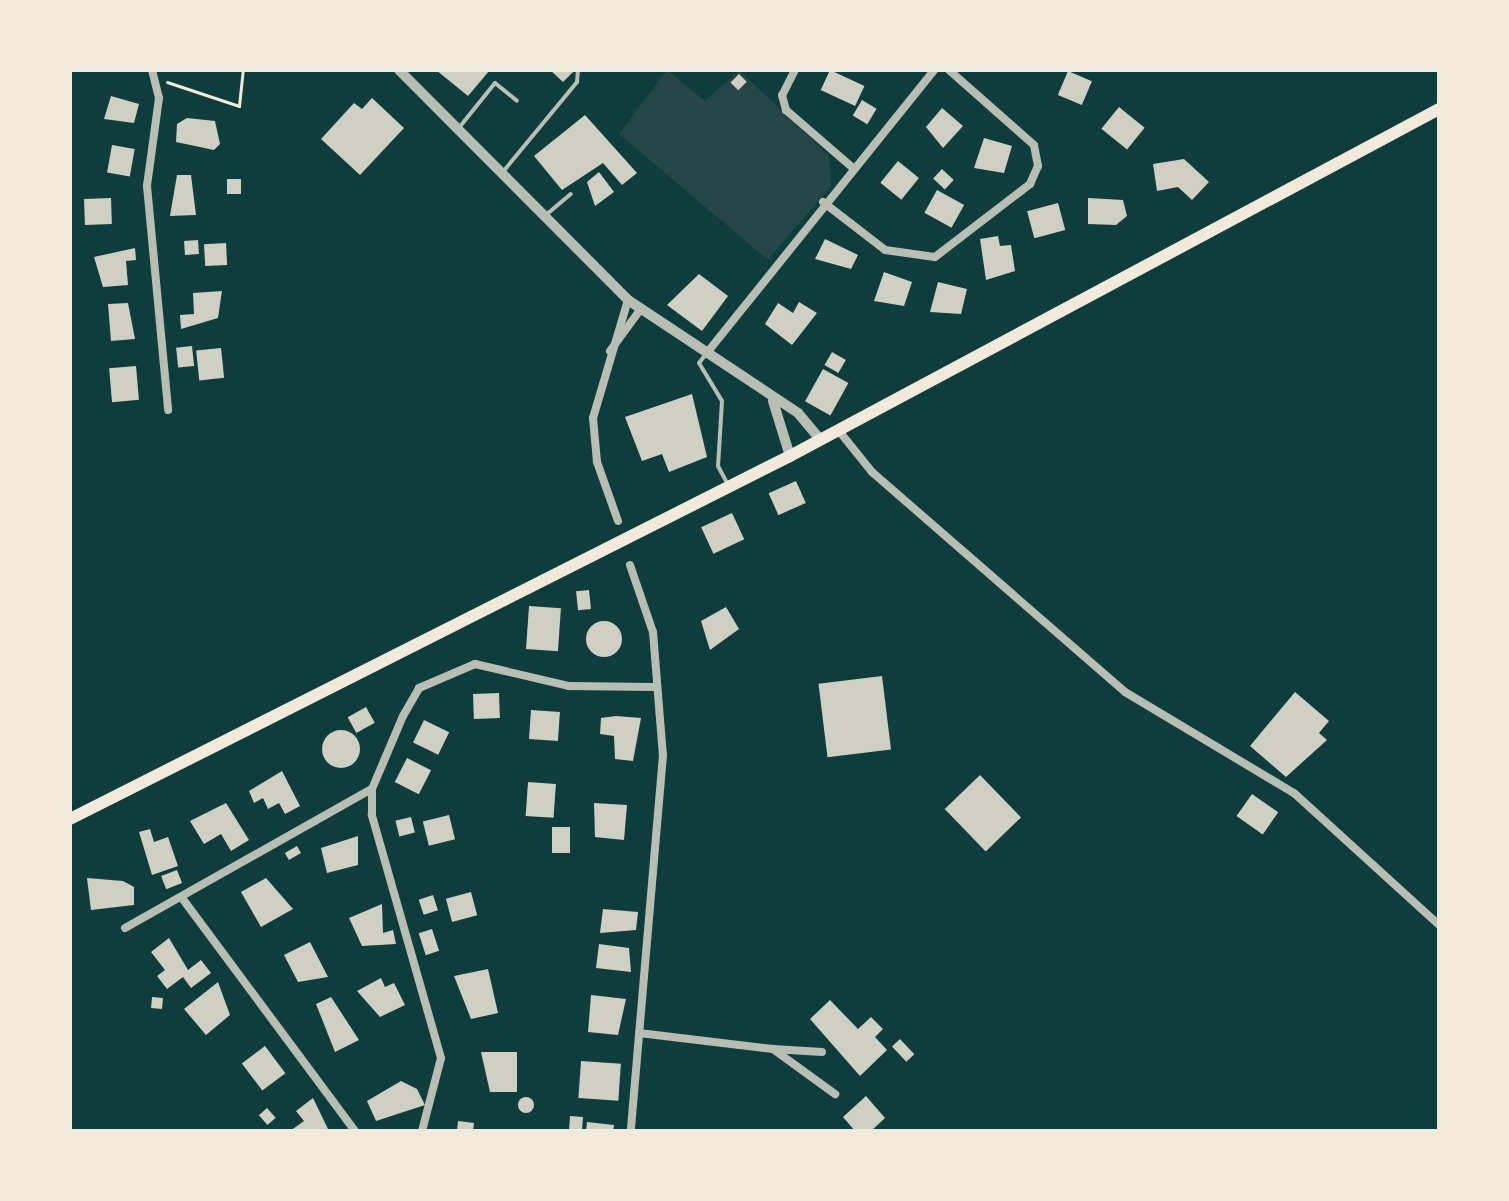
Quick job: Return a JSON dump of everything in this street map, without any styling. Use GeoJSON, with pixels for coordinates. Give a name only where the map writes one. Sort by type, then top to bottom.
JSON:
{"type":"FeatureCollection","features":[{"type":"Feature","properties":{"kind":"main road"},"geometry":{"type":"LineString","coordinates":[[70,819],[464,623],[839,431],[1439,109]]}},
{"type":"Feature","properties":{"kind":"street"},"geometry":{"type":"LineString","coordinates":[[795,70],[782,95],[786,110],[853,168]]}},
{"type":"Feature","properties":{"kind":"street"},"geometry":{"type":"LineString","coordinates":[[706,354],[823,202],[934,70]]}},
{"type":"Feature","properties":{"kind":"street"},"geometry":{"type":"LineString","coordinates":[[823,202],[885,250],[935,257],[1030,184],[1038,166],[1034,145],[949,70]]}},
{"type":"Feature","properties":{"kind":"street"},"geometry":{"type":"LineString","coordinates":[[405,73],[456,131],[542,219],[628,300],[773,401],[798,413],[821,440]]}},
{"type":"Feature","properties":{"kind":"street"},"geometry":{"type":"LineString","coordinates":[[154,74],[147,186],[168,410]]}},
{"type":"Feature","properties":{"kind":"street"},"geometry":{"type":"LineString","coordinates":[[618,521],[593,432],[604,362],[628,300]]}},
{"type":"Feature","properties":{"kind":"street"},"geometry":{"type":"LineString","coordinates":[[604,362],[640,310]]}},
{"type":"Feature","properties":{"kind":"street"},"geometry":{"type":"LineString","coordinates":[[773,401],[790,456]]}},
{"type":"Feature","properties":{"kind":"street"},"geometry":{"type":"LineString","coordinates":[[839,431],[872,472],[1125,692],[1294,793],[1439,925]]}},
{"type":"Feature","properties":{"kind":"street"},"geometry":{"type":"LineString","coordinates":[[630,565],[653,632],[653,687],[663,755],[631,1131]]}},
{"type":"Feature","properties":{"kind":"street"},"geometry":{"type":"LineString","coordinates":[[422,1131],[441,1058],[372,815],[372,789],[419,688],[449,671],[475,664],[581,688],[653,687]]}},
{"type":"Feature","properties":{"kind":"street"},"geometry":{"type":"LineString","coordinates":[[125,928],[372,789]]}},
{"type":"Feature","properties":{"kind":"street"},"geometry":{"type":"LineString","coordinates":[[182,898],[355,1131]]}},
{"type":"Feature","properties":{"kind":"street"},"geometry":{"type":"LineString","coordinates":[[639,1033],[822,1052]]}},
{"type":"Feature","properties":{"kind":"street"},"geometry":{"type":"LineString","coordinates":[[773,1049],[835,1094]]}},
{"type":"Feature","properties":{"kind":"lane"},"geometry":{"type":"LineString","coordinates":[[500,176],[577,82],[578,70]]}},
{"type":"Feature","properties":{"kind":"lane"},"geometry":{"type":"LineString","coordinates":[[456,131],[495,83],[517,101]]}},
{"type":"Feature","properties":{"kind":"lane"},"geometry":{"type":"LineString","coordinates":[[542,219],[571,194]]}},
{"type":"Feature","properties":{"kind":"lane"},"geometry":{"type":"LineString","coordinates":[[706,354],[699,363],[722,401],[718,466],[729,488]]}},
{"type":"Feature","properties":{"kind":"path"},"geometry":{"type":"LineString","coordinates":[[154,74],[239,106],[243,70]]}},
{"type":"Feature","properties":{"kind":"shaded area"},"geometry":{"type":"Polygon","coordinates":[[[667,70],[705,101],[739,70],[829,156],[831,186],[768,260],[619,134],[667,70]]]}},
{"type":"Feature","properties":{"kind":"building"},"geometry":{"type":"Polygon","coordinates":[[[436,70],[490,70],[468,96],[436,70]]]}},
{"type":"Feature","properties":{"kind":"building"},"geometry":{"type":"Polygon","coordinates":[[[550,70],[575,70],[563,82],[550,70]]]}},
{"type":"Feature","properties":{"kind":"building"},"geometry":{"type":"Polygon","coordinates":[[[830,70],[864,86],[855,106],[821,90],[830,70]]]}},
{"type":"Feature","properties":{"kind":"building"},"geometry":{"type":"Polygon","coordinates":[[[1068,71],[1092,81],[1082,105],[1058,95],[1068,71]]]}},
{"type":"Feature","properties":{"kind":"building"},"geometry":{"type":"Polygon","coordinates":[[[739,74],[747,82],[738,90],[731,82],[739,74]]]}},
{"type":"Feature","properties":{"kind":"building"},"geometry":{"type":"Polygon","coordinates":[[[111,96],[139,104],[134,123],[104,119],[111,96]]]}},
{"type":"Feature","properties":{"kind":"building"},"geometry":{"type":"Polygon","coordinates":[[[372,98],[404,128],[360,175],[321,139],[354,103],[362,109],[372,98]]]}},
{"type":"Feature","properties":{"kind":"building"},"geometry":{"type":"Polygon","coordinates":[[[862,100],[877,109],[867,124],[853,115],[862,100]]]}},
{"type":"Feature","properties":{"kind":"building"},"geometry":{"type":"Polygon","coordinates":[[[1119,107],[1145,128],[1127,150],[1101,129],[1119,107]]]}},
{"type":"Feature","properties":{"kind":"building"},"geometry":{"type":"Polygon","coordinates":[[[942,108],[963,126],[943,148],[926,127],[942,108]]]}},
{"type":"Feature","properties":{"kind":"building"},"geometry":{"type":"Polygon","coordinates":[[[585,115],[637,173],[622,185],[603,163],[562,190],[534,156],[585,115]]]}},
{"type":"Feature","properties":{"kind":"building"},"geometry":{"type":"Polygon","coordinates":[[[187,118],[215,121],[220,144],[214,150],[176,142],[177,124],[187,118]]]}},
{"type":"Feature","properties":{"kind":"building"},"geometry":{"type":"Polygon","coordinates":[[[984,138],[1012,146],[1004,173],[974,168],[984,138]]]}},
{"type":"Feature","properties":{"kind":"building"},"geometry":{"type":"Polygon","coordinates":[[[112,145],[135,149],[130,177],[107,173],[112,145]]]}},
{"type":"Feature","properties":{"kind":"building"},"geometry":{"type":"Polygon","coordinates":[[[1184,159],[1209,182],[1192,200],[1178,187],[1157,191],[1153,164],[1184,159]]]}},
{"type":"Feature","properties":{"kind":"building"},"geometry":{"type":"Polygon","coordinates":[[[898,161],[919,178],[901,200],[880,183],[898,161]]]}},
{"type":"Feature","properties":{"kind":"building"},"geometry":{"type":"Polygon","coordinates":[[[942,169],[954,180],[945,189],[933,179],[942,169]]]}},
{"type":"Feature","properties":{"kind":"building"},"geometry":{"type":"Polygon","coordinates":[[[599,172],[614,192],[595,206],[587,182],[599,172]]]}},
{"type":"Feature","properties":{"kind":"building"},"geometry":{"type":"Polygon","coordinates":[[[177,175],[191,175],[196,215],[170,216],[177,175]]]}},
{"type":"Feature","properties":{"kind":"building"},"geometry":{"type":"Polygon","coordinates":[[[227,179],[241,179],[241,194],[227,194],[227,179]]]}},
{"type":"Feature","properties":{"kind":"building"},"geometry":{"type":"Polygon","coordinates":[[[937,190],[964,205],[952,228],[924,213],[937,190]]]}},
{"type":"Feature","properties":{"kind":"building"},"geometry":{"type":"Polygon","coordinates":[[[111,198],[112,224],[85,225],[84,199],[111,198]]]}},
{"type":"Feature","properties":{"kind":"building"},"geometry":{"type":"Polygon","coordinates":[[[1088,198],[1123,200],[1127,216],[1116,225],[1088,224],[1088,198]]]}},
{"type":"Feature","properties":{"kind":"building"},"geometry":{"type":"Polygon","coordinates":[[[1058,203],[1065,230],[1034,238],[1027,211],[1058,203]]]}},
{"type":"Feature","properties":{"kind":"building"},"geometry":{"type":"Polygon","coordinates":[[[998,236],[1000,246],[1011,245],[1015,271],[986,280],[980,239],[998,236]]]}},
{"type":"Feature","properties":{"kind":"building"},"geometry":{"type":"Polygon","coordinates":[[[825,239],[858,255],[851,269],[815,259],[825,239]]]}},
{"type":"Feature","properties":{"kind":"building"},"geometry":{"type":"Polygon","coordinates":[[[198,240],[199,254],[185,255],[184,241],[198,240]]]}},
{"type":"Feature","properties":{"kind":"building"},"geometry":{"type":"Polygon","coordinates":[[[226,243],[227,265],[205,266],[204,244],[226,243]]]}},
{"type":"Feature","properties":{"kind":"building"},"geometry":{"type":"Polygon","coordinates":[[[135,248],[136,260],[126,261],[128,285],[103,287],[94,257],[135,248]]]}},
{"type":"Feature","properties":{"kind":"building"},"geometry":{"type":"Polygon","coordinates":[[[884,272],[912,282],[904,306],[874,301],[884,272]]]}},
{"type":"Feature","properties":{"kind":"building"},"geometry":{"type":"Polygon","coordinates":[[[699,274],[728,296],[702,331],[667,305],[699,274]]]}},
{"type":"Feature","properties":{"kind":"building"},"geometry":{"type":"Polygon","coordinates":[[[938,282],[967,289],[961,314],[930,312],[938,282]]]}},
{"type":"Feature","properties":{"kind":"building"},"geometry":{"type":"Polygon","coordinates":[[[222,291],[218,318],[181,329],[180,315],[194,314],[193,293],[222,291]]]}},
{"type":"Feature","properties":{"kind":"building"},"geometry":{"type":"Polygon","coordinates":[[[799,302],[817,313],[792,345],[765,324],[778,303],[793,313],[799,302]]]}},
{"type":"Feature","properties":{"kind":"building"},"geometry":{"type":"Polygon","coordinates":[[[128,303],[135,339],[111,341],[108,304],[128,303]]]}},
{"type":"Feature","properties":{"kind":"building"},"geometry":{"type":"Polygon","coordinates":[[[192,346],[194,366],[178,368],[176,348],[192,346]]]}},
{"type":"Feature","properties":{"kind":"building"},"geometry":{"type":"Polygon","coordinates":[[[221,348],[224,378],[199,380],[196,351],[221,348]]]}},
{"type":"Feature","properties":{"kind":"building"},"geometry":{"type":"Polygon","coordinates":[[[832,352],[846,360],[838,373],[824,365],[832,352]]]}},
{"type":"Feature","properties":{"kind":"building"},"geometry":{"type":"Polygon","coordinates":[[[136,366],[139,400],[112,402],[109,368],[136,366]]]}},
{"type":"Feature","properties":{"kind":"building"},"geometry":{"type":"Polygon","coordinates":[[[823,369],[848,383],[830,415],[805,401],[823,369]]]}},
{"type":"Feature","properties":{"kind":"building"},"geometry":{"type":"Polygon","coordinates":[[[692,394],[707,457],[669,472],[662,454],[642,461],[625,417],[692,394]]]}},
{"type":"Feature","properties":{"kind":"building"},"geometry":{"type":"Polygon","coordinates":[[[796,481],[806,503],[778,515],[769,493],[796,481]]]}},
{"type":"Feature","properties":{"kind":"building"},"geometry":{"type":"Polygon","coordinates":[[[732,513],[744,539],[713,554],[701,527],[732,513]]]}},
{"type":"Feature","properties":{"kind":"building"},"geometry":{"type":"Polygon","coordinates":[[[589,590],[591,609],[578,610],[576,591],[589,590]]]}},
{"type":"Feature","properties":{"kind":"building"},"geometry":{"type":"Polygon","coordinates":[[[529,606],[561,608],[558,651],[526,649],[529,606]]]}},
{"type":"Feature","properties":{"kind":"building"},"geometry":{"type":"Polygon","coordinates":[[[726,607],[739,629],[710,650],[701,621],[726,607]]]}},
{"type":"Feature","properties":{"kind":"building"},"geometry":{"type":"Polygon","coordinates":[[[604,621],[617,626],[622,639],[617,652],[604,657],[591,652],[586,639],[591,626],[604,621]]]}},
{"type":"Feature","properties":{"kind":"building"},"geometry":{"type":"Polygon","coordinates":[[[882,676],[891,749],[827,757],[818,684],[882,676]]]}},
{"type":"Feature","properties":{"kind":"building"},"geometry":{"type":"Polygon","coordinates":[[[1295,692],[1329,721],[1319,733],[1327,740],[1286,777],[1250,746],[1295,692]]]}},
{"type":"Feature","properties":{"kind":"building"},"geometry":{"type":"Polygon","coordinates":[[[499,693],[500,718],[474,719],[473,694],[499,693]]]}},
{"type":"Feature","properties":{"kind":"building"},"geometry":{"type":"Polygon","coordinates":[[[366,707],[375,723],[356,733],[348,717],[366,707]]]}},
{"type":"Feature","properties":{"kind":"building"},"geometry":{"type":"Polygon","coordinates":[[[531,710],[560,712],[558,741],[529,739],[531,710]]]}},
{"type":"Feature","properties":{"kind":"building"},"geometry":{"type":"Polygon","coordinates":[[[601,718],[641,718],[633,761],[615,759],[614,736],[600,734],[601,718]]]}},
{"type":"Feature","properties":{"kind":"building"},"geometry":{"type":"Polygon","coordinates":[[[424,720],[449,732],[438,755],[413,742],[424,720]]]}},
{"type":"Feature","properties":{"kind":"building"},"geometry":{"type":"Polygon","coordinates":[[[341,730],[354,736],[360,749],[354,762],[341,768],[328,762],[322,749],[328,736],[341,730]]]}},
{"type":"Feature","properties":{"kind":"building"},"geometry":{"type":"Polygon","coordinates":[[[407,758],[431,770],[419,794],[395,782],[407,758]]]}},
{"type":"Feature","properties":{"kind":"building"},"geometry":{"type":"Polygon","coordinates":[[[282,771],[300,806],[285,814],[279,803],[268,809],[263,798],[254,803],[249,791],[282,771]]]}},
{"type":"Feature","properties":{"kind":"building"},"geometry":{"type":"Polygon","coordinates":[[[980,775],[1021,817],[986,851],[945,809],[980,775]]]}},
{"type":"Feature","properties":{"kind":"building"},"geometry":{"type":"Polygon","coordinates":[[[528,782],[556,784],[554,818],[526,816],[528,782]]]}},
{"type":"Feature","properties":{"kind":"building"},"geometry":{"type":"Polygon","coordinates":[[[1252,794],[1278,812],[1263,834],[1237,816],[1252,794]]]}},
{"type":"Feature","properties":{"kind":"building"},"geometry":{"type":"Polygon","coordinates":[[[226,803],[249,840],[231,851],[221,834],[204,844],[190,821],[226,803]]]}},
{"type":"Feature","properties":{"kind":"building"},"geometry":{"type":"Polygon","coordinates":[[[594,803],[627,805],[624,840],[595,837],[594,803]]]}},
{"type":"Feature","properties":{"kind":"building"},"geometry":{"type":"Polygon","coordinates":[[[449,815],[455,839],[429,846],[423,822],[449,815]]]}},
{"type":"Feature","properties":{"kind":"building"},"geometry":{"type":"Polygon","coordinates":[[[411,817],[415,833],[399,836],[395,821],[411,817]]]}},
{"type":"Feature","properties":{"kind":"building"},"geometry":{"type":"Polygon","coordinates":[[[552,827],[570,827],[570,853],[552,853],[552,827]]]}},
{"type":"Feature","properties":{"kind":"building"},"geometry":{"type":"Polygon","coordinates":[[[150,829],[154,842],[168,837],[178,866],[152,875],[139,832],[150,829]]]}},
{"type":"Feature","properties":{"kind":"building"},"geometry":{"type":"Polygon","coordinates":[[[358,836],[358,865],[327,873],[321,848],[358,836]]]}},
{"type":"Feature","properties":{"kind":"building"},"geometry":{"type":"Polygon","coordinates":[[[297,846],[301,853],[289,860],[285,853],[297,846]]]}},
{"type":"Feature","properties":{"kind":"building"},"geometry":{"type":"Polygon","coordinates":[[[177,870],[182,883],[166,889],[161,876],[177,870]]]}},
{"type":"Feature","properties":{"kind":"building"},"geometry":{"type":"Polygon","coordinates":[[[87,878],[123,881],[134,887],[134,905],[91,910],[87,878]]]}},
{"type":"Feature","properties":{"kind":"building"},"geometry":{"type":"Polygon","coordinates":[[[266,878],[293,909],[261,927],[241,892],[266,878]]]}},
{"type":"Feature","properties":{"kind":"building"},"geometry":{"type":"Polygon","coordinates":[[[471,892],[477,915],[452,922],[446,899],[471,892]]]}},
{"type":"Feature","properties":{"kind":"building"},"geometry":{"type":"Polygon","coordinates":[[[433,895],[438,910],[424,915],[419,900],[433,895]]]}},
{"type":"Feature","properties":{"kind":"building"},"geometry":{"type":"Polygon","coordinates":[[[382,904],[383,933],[393,930],[396,944],[362,946],[349,918],[382,904]]]}},
{"type":"Feature","properties":{"kind":"building"},"geometry":{"type":"Polygon","coordinates":[[[603,909],[638,912],[636,930],[600,933],[603,909]]]}},
{"type":"Feature","properties":{"kind":"building"},"geometry":{"type":"Polygon","coordinates":[[[432,929],[439,951],[426,955],[419,933],[432,929]]]}},
{"type":"Feature","properties":{"kind":"building"},"geometry":{"type":"Polygon","coordinates":[[[169,938],[188,970],[201,960],[211,973],[191,988],[183,977],[167,989],[157,976],[165,970],[151,952],[169,938]]]}},
{"type":"Feature","properties":{"kind":"building"},"geometry":{"type":"Polygon","coordinates":[[[310,942],[328,977],[298,982],[284,955],[310,942]]]}},
{"type":"Feature","properties":{"kind":"building"},"geometry":{"type":"Polygon","coordinates":[[[599,944],[629,948],[631,972],[596,968],[599,944]]]}},
{"type":"Feature","properties":{"kind":"building"},"geometry":{"type":"Polygon","coordinates":[[[488,969],[498,1013],[471,1019],[454,976],[488,969]]]}},
{"type":"Feature","properties":{"kind":"building"},"geometry":{"type":"Polygon","coordinates":[[[381,978],[385,987],[394,983],[405,1005],[380,1017],[357,991],[381,978]]]}},
{"type":"Feature","properties":{"kind":"building"},"geometry":{"type":"Polygon","coordinates":[[[218,982],[230,1015],[206,1035],[184,1009],[218,982]]]}},
{"type":"Feature","properties":{"kind":"building"},"geometry":{"type":"Polygon","coordinates":[[[591,995],[626,999],[618,1035],[588,1032],[591,995]]]}},
{"type":"Feature","properties":{"kind":"building"},"geometry":{"type":"Polygon","coordinates":[[[152,997],[163,998],[162,1009],[151,1008],[152,997]]]}},
{"type":"Feature","properties":{"kind":"building"},"geometry":{"type":"Polygon","coordinates":[[[331,997],[359,1040],[335,1052],[316,1004],[331,997]]]}},
{"type":"Feature","properties":{"kind":"building"},"geometry":{"type":"Polygon","coordinates":[[[830,1000],[858,1029],[871,1017],[883,1029],[875,1037],[887,1050],[860,1076],[810,1019],[830,1000]]]}},
{"type":"Feature","properties":{"kind":"building"},"geometry":{"type":"Polygon","coordinates":[[[900,1039],[914,1054],[906,1062],[892,1047],[900,1039]]]}},
{"type":"Feature","properties":{"kind":"building"},"geometry":{"type":"Polygon","coordinates":[[[265,1046],[285,1073],[262,1091],[242,1063],[265,1046]]]}},
{"type":"Feature","properties":{"kind":"building"},"geometry":{"type":"Polygon","coordinates":[[[481,1052],[517,1052],[517,1092],[490,1092],[481,1052]]]}},
{"type":"Feature","properties":{"kind":"building"},"geometry":{"type":"Polygon","coordinates":[[[581,1061],[621,1064],[618,1101],[578,1098],[581,1061]]]}},
{"type":"Feature","properties":{"kind":"building"},"geometry":{"type":"Polygon","coordinates":[[[401,1081],[417,1089],[425,1105],[376,1121],[367,1101],[401,1081]]]}},
{"type":"Feature","properties":{"kind":"building"},"geometry":{"type":"Polygon","coordinates":[[[866,1096],[885,1118],[871,1131],[855,1131],[843,1117],[866,1096]]]}},
{"type":"Feature","properties":{"kind":"building"},"geometry":{"type":"Polygon","coordinates":[[[523,1097],[529,1097],[534,1105],[532,1111],[523,1113],[518,1108],[518,1102],[523,1097]]]}},
{"type":"Feature","properties":{"kind":"building"},"geometry":{"type":"Polygon","coordinates":[[[313,1098],[328,1129],[290,1131],[304,1121],[296,1111],[313,1098]]]}},
{"type":"Feature","properties":{"kind":"building"},"geometry":{"type":"Polygon","coordinates":[[[267,1108],[276,1118],[268,1125],[259,1115],[267,1108]]]}},
{"type":"Feature","properties":{"kind":"building"},"geometry":{"type":"Polygon","coordinates":[[[570,1116],[583,1117],[582,1131],[569,1131],[570,1116]]]}},
{"type":"Feature","properties":{"kind":"building"},"geometry":{"type":"Polygon","coordinates":[[[458,1121],[474,1123],[473,1131],[457,1131],[458,1121]]]}},
{"type":"Feature","properties":{"kind":"building"},"geometry":{"type":"Polygon","coordinates":[[[587,1122],[614,1125],[613,1131],[586,1131],[587,1122]]]}}]}
